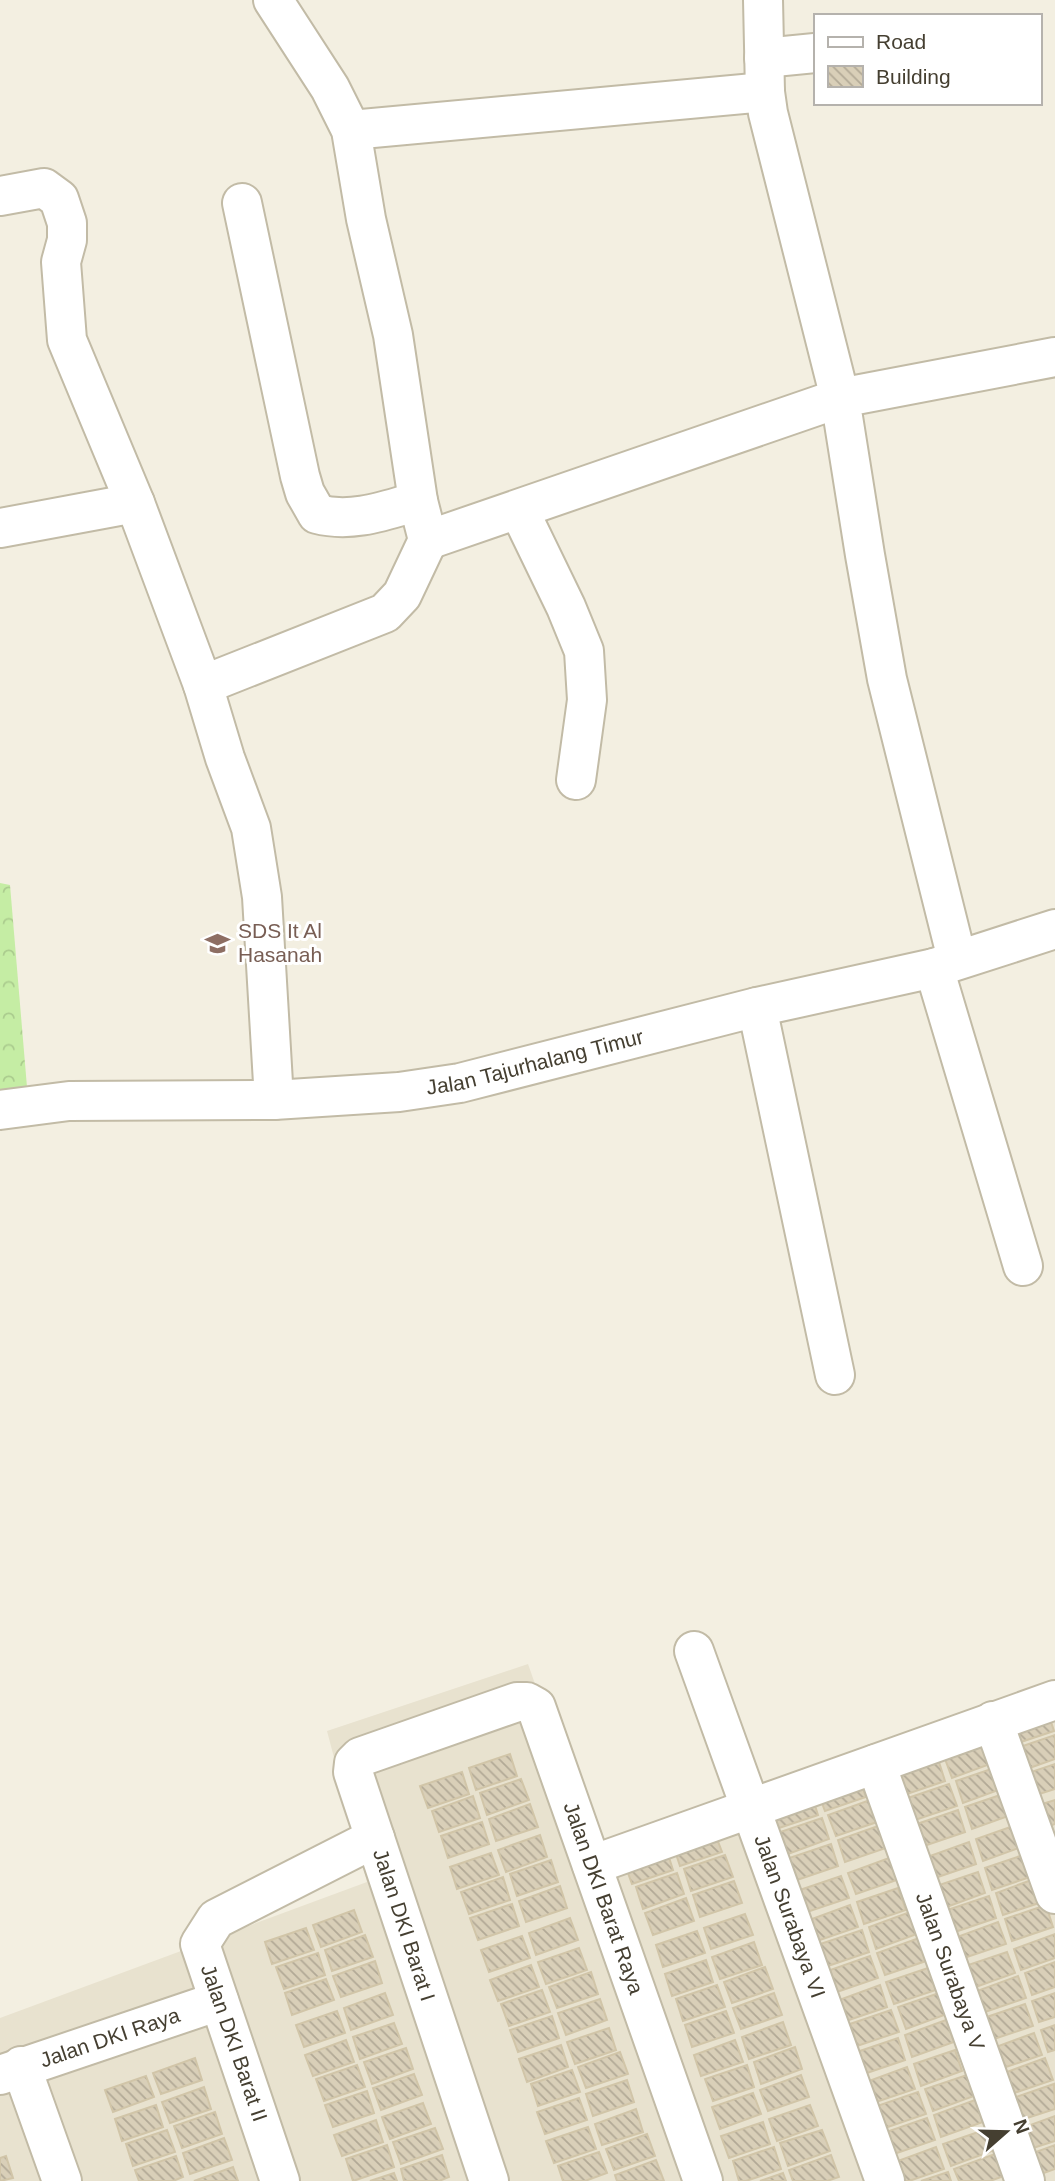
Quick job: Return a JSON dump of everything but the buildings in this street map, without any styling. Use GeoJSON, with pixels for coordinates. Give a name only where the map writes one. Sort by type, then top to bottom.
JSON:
{"type":"FeatureCollection","features":[{"type":"Feature","properties":{"kind":"street"},"geometry":{"type":"LineString","coordinates":[[204,685],[385,613],[402,595],[428,540],[418,501],[393,335],[366,219],[351,130],[330,88],[272,0]]}},
{"type":"Feature","properties":{"kind":"street"},"geometry":{"type":"LineString","coordinates":[[763,0],[764,75],[775,148],[840,398],[864,555],[887,679],[946,963],[1023,1266]]}},
{"type":"Feature","properties":{"kind":"street"},"geometry":{"type":"LineString","coordinates":[[351,130],[764,75],[814,53]]}},
{"type":"Feature","properties":{"kind":"street"},"geometry":{"type":"LineString","coordinates":[[0,195],[38,187],[51,191],[58,199],[67,223],[67,240],[61,262],[67,340],[135,503],[204,685],[225,758],[251,828],[262,897],[274,1100]]}},
{"type":"Feature","properties":{"kind":"street"},"geometry":{"type":"LineString","coordinates":[[242,203],[300,476],[317,514],[336,519],[364,516],[418,501]]}},
{"type":"Feature","properties":{"kind":"street"},"geometry":{"type":"LineString","coordinates":[[428,540],[840,398],[1055,357]]}},
{"type":"Feature","properties":{"kind":"street"},"geometry":{"type":"LineString","coordinates":[[0,528],[135,503]]}},
{"type":"Feature","properties":{"kind":"street"},"geometry":{"type":"LineString","coordinates":[[519,510],[584,651],[587,700],[576,780]]}},
{"type":"Feature","properties":{"kind":"street","name":"Jalan Tajurhalang Timur"},"geometry":{"type":"LineString","coordinates":[[0,1110],[69,1101],[274,1100],[399,1092],[460,1083],[757,1007],[946,963],[1055,929]]}},
{"type":"Feature","properties":{"kind":"street"},"geometry":{"type":"LineString","coordinates":[[757,1007],[835,1375]]}},
{"type":"Feature","properties":{"kind":"street","name":"Jalan Surabaya VI"},"geometry":{"type":"LineString","coordinates":[[694,1651],[885,2181]]}},
{"type":"Feature","properties":{"kind":"street"},"geometry":{"type":"LineString","coordinates":[[592,1865],[1055,1700]]}},
{"type":"Feature","properties":{"kind":"street","name":"Jalan DKI Barat Raya"},"geometry":{"type":"LineString","coordinates":[[445,1727],[517,1702],[527,1702],[536,1707],[704,2181]]}},
{"type":"Feature","properties":{"kind":"street"},"geometry":{"type":"LineString","coordinates":[[993,1721],[1055,1894]]}},
{"type":"Feature","properties":{"kind":"street","name":"Jalan DKI Barat I"},"geometry":{"type":"LineString","coordinates":[[445,1727],[360,1757],[354,1763],[353,1772],[489,2181]]}},
{"type":"Feature","properties":{"kind":"street","name":"Jalan Surabaya V"},"geometry":{"type":"LineString","coordinates":[[876,1763],[1025,2181]]}},
{"type":"Feature","properties":{"kind":"street","name":"Jalan DKI Barat II"},"geometry":{"type":"LineString","coordinates":[[280,2181],[200,1944],[216,1919],[375,1838]]}},
{"type":"Feature","properties":{"kind":"street","name":"Jalan DKI Raya"},"geometry":{"type":"LineString","coordinates":[[11,2071],[219,2001]]}},
{"type":"Feature","properties":{"kind":"street"},"geometry":{"type":"LineString","coordinates":[[11,2071],[62,2181]]}},
{"type":"Feature","properties":{"kind":"shaded area"},"geometry":{"type":"Polygon","coordinates":[[[528,1664],[593,1849],[1055,1679],[1055,2181],[0,2181],[0,2018],[367,1882],[327,1731],[528,1664]]]}},
{"type":"Feature","properties":{"kind":"green space"},"geometry":{"type":"Polygon","coordinates":[[[0,883],[10,885],[28,1099],[0,1101],[0,883]]]}},
{"type":"Feature","properties":{"kind":"place","name":"SDS It Al Hasanah"},"geometry":{"type":"Point","coordinates":[218,943]}}]}
